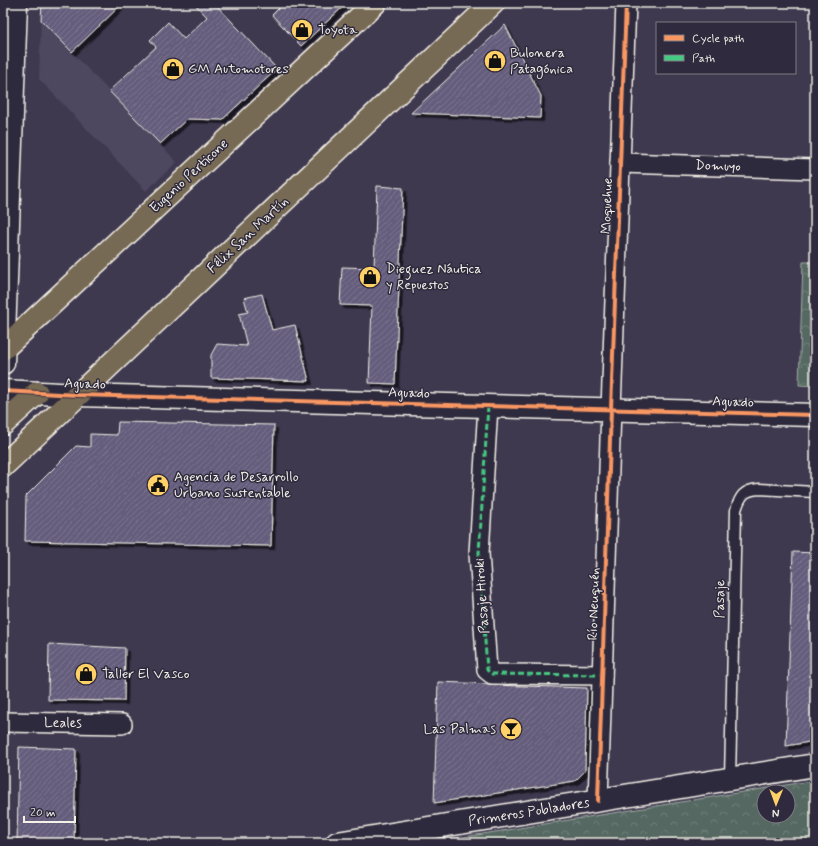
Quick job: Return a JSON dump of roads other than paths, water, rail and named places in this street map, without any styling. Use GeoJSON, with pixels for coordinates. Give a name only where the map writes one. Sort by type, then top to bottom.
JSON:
{"type":"FeatureCollection","features":[{"type":"Feature","properties":{"kind":"highway","name":"Eugenio Perticone"},"geometry":{"type":"LineString","coordinates":[[3,349],[375,3]]}},
{"type":"Feature","properties":{"kind":"highway","name":"Félix San Martín"},"geometry":{"type":"LineString","coordinates":[[3,466],[493,3]]}},
{"type":"Feature","properties":{"kind":"highway"},"geometry":{"type":"LineString","coordinates":[[3,424],[37,393]]}},
{"type":"Feature","properties":{"kind":"street"},"geometry":{"type":"LineString","coordinates":[[3,363],[16,3]]}},
{"type":"Feature","properties":{"kind":"street","name":"Moquehue"},"geometry":{"type":"LineString","coordinates":[[611,409],[626,3]]}},
{"type":"Feature","properties":{"kind":"street","name":"Domuyo"},"geometry":{"type":"LineString","coordinates":[[620,163],[815,170]]}},
{"type":"Feature","properties":{"kind":"street","name":"Aguado"},"geometry":{"type":"LineString","coordinates":[[3,391],[78,395],[815,415]]}},
{"type":"Feature","properties":{"kind":"street","name":"Pasaje Hiroki"},"geometry":{"type":"LineString","coordinates":[[488,406],[479,553],[487,670],[492,674],[602,675]]}},
{"type":"Feature","properties":{"kind":"street","name":"Río Neuquén"},"geometry":{"type":"LineString","coordinates":[[598,801],[611,409]]}},
{"type":"Feature","properties":{"kind":"street","name":"Leales"},"geometry":{"type":"LineString","coordinates":[[3,722],[122,724]]}},
{"type":"Feature","properties":{"kind":"street","name":"Primeros Pobladores"},"geometry":{"type":"LineString","coordinates":[[337,843],[815,765]]}},
{"type":"Feature","properties":{"kind":"lane","name":"Pasaje"},"geometry":{"type":"LineString","coordinates":[[730,779],[736,510],[738,503],[745,493],[751,490],[759,489],[815,492]]}},
{"type":"Feature","properties":{"kind":"waterway"},"geometry":{"type":"LineString","coordinates":[[813,791],[815,797]]}},
{"type":"Feature","properties":{"kind":"place","name":"Toyota"},"geometry":{"type":"Point","coordinates":[302,30]}},
{"type":"Feature","properties":{"kind":"place","name":"Bulonera Patagónica"},"geometry":{"type":"Point","coordinates":[495,61]}},
{"type":"Feature","properties":{"kind":"place","name":"GM Automotores"},"geometry":{"type":"Point","coordinates":[173,69]}},
{"type":"Feature","properties":{"kind":"place","name":"Dieguez Náutica y Repuestos"},"geometry":{"type":"Point","coordinates":[370,277]}},
{"type":"Feature","properties":{"kind":"place","name":"Agencia de Desarrollo Urbano Sustentable"},"geometry":{"type":"Point","coordinates":[158,485]}},
{"type":"Feature","properties":{"kind":"place","name":"Taller El Vasco"},"geometry":{"type":"Point","coordinates":[86,674]}},
{"type":"Feature","properties":{"kind":"place","name":"Las Palmas"},"geometry":{"type":"Point","coordinates":[511,729]}}]}
